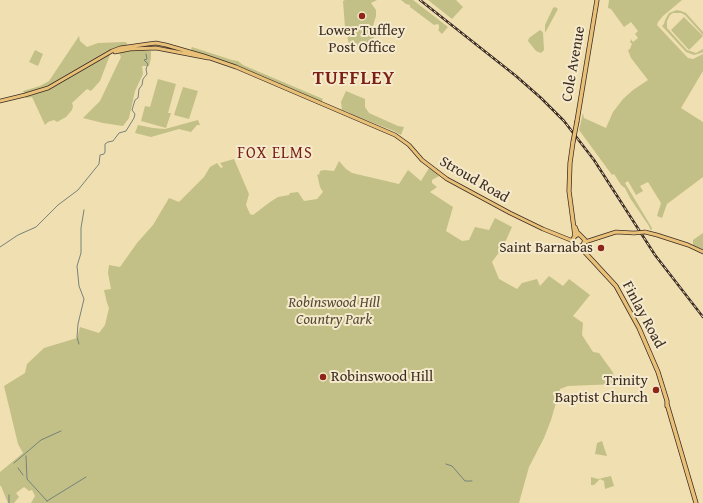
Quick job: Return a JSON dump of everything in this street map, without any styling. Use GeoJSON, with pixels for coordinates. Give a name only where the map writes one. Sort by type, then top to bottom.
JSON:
{"type":"FeatureCollection","features":[{"type":"Feature","properties":{"kind":"highway","name":"Cole Avenue"},"geometry":{"type":"LineString","coordinates":[[575,237],[568,190],[570,163],[597,0]]}},
{"type":"Feature","properties":{"kind":"highway"},"geometry":{"type":"LineString","coordinates":[[583,237],[575,237],[575,246],[583,244]]}},
{"type":"Feature","properties":{"kind":"highway","name":"Finlay Road"},"geometry":{"type":"LineString","coordinates":[[583,237],[585,251],[592,261],[616,286],[644,336],[658,372],[661,387],[696,503]]}},
{"type":"Feature","properties":{"kind":"highway","name":"Finlay Road"},"geometry":{"type":"LineString","coordinates":[[661,387],[666,398],[667,406]]}},
{"type":"Feature","properties":{"kind":"main road","name":"Stroud Road"},"geometry":{"type":"LineString","coordinates":[[0,101],[49,87],[120,48],[130,48],[156,43],[202,55],[246,70],[395,135],[409,145],[422,160],[447,180],[543,230],[560,236],[575,237]]}},
{"type":"Feature","properties":{"kind":"main road"},"geometry":{"type":"LineString","coordinates":[[583,244],[593,239],[617,232],[645,232],[688,245],[703,252]]}},
{"type":"Feature","properties":{"kind":"main road"},"geometry":{"type":"LineString","coordinates":[[583,237],[593,239]]}},
{"type":"Feature","properties":{"kind":"green space"},"geometry":{"type":"Polygon","coordinates":[[[377,0],[371,3],[376,10],[376,16],[372,29],[374,38],[371,40],[371,43],[350,48],[345,27],[343,1],[377,0]]]}},
{"type":"Feature","properties":{"kind":"green space"},"geometry":{"type":"Polygon","coordinates":[[[401,0],[413,0],[448,27],[442,34],[438,30],[439,25],[434,25],[410,7],[410,5],[401,0]]]}},
{"type":"Feature","properties":{"kind":"green space"},"geometry":{"type":"Polygon","coordinates":[[[428,0],[456,0],[463,7],[452,19],[428,0]]]}},
{"type":"Feature","properties":{"kind":"green space"},"geometry":{"type":"Polygon","coordinates":[[[609,0],[682,0],[663,16],[657,25],[688,58],[693,59],[703,54],[703,71],[681,108],[703,122],[703,177],[667,204],[662,218],[657,216],[661,203],[648,182],[640,186],[643,191],[636,195],[628,181],[625,183],[652,228],[651,231],[625,188],[621,185],[614,174],[612,175],[579,130],[583,113],[584,118],[606,128],[613,112],[623,99],[648,80],[631,58],[628,50],[630,49],[632,43],[630,43],[631,39],[633,42],[638,38],[635,34],[638,31],[631,22],[624,27],[611,9],[608,8],[609,0]]]}},
{"type":"Feature","properties":{"kind":"green space"},"geometry":{"type":"Polygon","coordinates":[[[555,7],[558,9],[545,33],[545,25],[553,8],[555,7]]]}},
{"type":"Feature","properties":{"kind":"green space"},"geometry":{"type":"Polygon","coordinates":[[[677,10],[686,13],[703,32],[703,35],[685,15],[681,13],[673,13],[670,15],[667,21],[667,28],[687,50],[696,53],[703,49],[703,52],[694,55],[686,52],[662,26],[669,13],[677,10]]]}},
{"type":"Feature","properties":{"kind":"green space"},"geometry":{"type":"Polygon","coordinates":[[[684,17],[703,36],[689,50],[671,30],[684,17]]]}},
{"type":"Feature","properties":{"kind":"green space"},"geometry":{"type":"Polygon","coordinates":[[[540,30],[543,32],[544,50],[541,53],[536,51],[528,41],[529,38],[540,30]]]}},
{"type":"Feature","properties":{"kind":"green space"},"geometry":{"type":"Polygon","coordinates":[[[79,36],[80,41],[87,47],[98,43],[125,42],[127,45],[108,51],[110,55],[100,81],[91,91],[87,89],[72,103],[72,110],[66,117],[57,122],[54,120],[48,122],[45,125],[32,97],[26,98],[23,91],[40,86],[49,81],[79,36]]]}},
{"type":"Feature","properties":{"kind":"green space"},"geometry":{"type":"Polygon","coordinates":[[[192,47],[238,61],[243,65],[323,99],[321,103],[274,82],[190,52],[192,47]]]}},
{"type":"Feature","properties":{"kind":"green space"},"geometry":{"type":"Polygon","coordinates":[[[35,50],[43,54],[38,66],[29,62],[35,50]]]}},
{"type":"Feature","properties":{"kind":"green space"},"geometry":{"type":"Polygon","coordinates":[[[134,50],[151,51],[151,58],[149,66],[142,66],[143,74],[135,91],[129,118],[123,126],[83,118],[100,101],[121,57],[119,53],[134,50]]]}},
{"type":"Feature","properties":{"kind":"green space"},"geometry":{"type":"Polygon","coordinates":[[[158,79],[176,84],[168,113],[171,113],[166,128],[141,121],[145,106],[150,107],[158,79]]]}},
{"type":"Feature","properties":{"kind":"green space"},"geometry":{"type":"Polygon","coordinates":[[[183,87],[198,91],[189,119],[174,115],[183,87]]]}},
{"type":"Feature","properties":{"kind":"green space"},"geometry":{"type":"Polygon","coordinates":[[[346,91],[365,99],[365,107],[369,113],[398,126],[404,127],[401,135],[342,110],[341,102],[346,91]]]}},
{"type":"Feature","properties":{"kind":"green space"},"geometry":{"type":"Polygon","coordinates":[[[198,120],[200,125],[197,125],[191,132],[179,129],[151,137],[135,133],[138,125],[165,129],[198,120]]]}},
{"type":"Feature","properties":{"kind":"green space","name":"Robinswood Hill Country Park"},"geometry":{"type":"Polygon","coordinates":[[[234,159],[249,194],[246,205],[250,214],[253,215],[278,197],[289,195],[290,193],[298,192],[304,201],[317,199],[323,192],[320,187],[317,174],[319,175],[320,171],[324,170],[334,171],[339,161],[352,173],[399,184],[408,170],[421,181],[429,168],[439,176],[432,180],[432,183],[437,187],[430,192],[453,207],[446,231],[462,241],[469,240],[475,227],[489,230],[495,218],[512,227],[503,247],[492,262],[499,279],[517,289],[522,283],[537,279],[540,286],[549,276],[563,286],[569,279],[590,295],[573,316],[583,323],[582,335],[593,352],[599,353],[612,371],[618,384],[568,386],[560,389],[544,438],[529,467],[519,503],[31,503],[35,496],[32,490],[29,491],[24,487],[16,493],[19,497],[14,503],[8,503],[0,486],[0,472],[23,453],[18,444],[4,386],[25,373],[27,364],[44,348],[77,338],[80,327],[99,333],[105,325],[109,308],[104,290],[111,289],[108,273],[109,265],[120,267],[137,243],[153,225],[169,198],[179,202],[204,177],[210,167],[217,163],[221,168],[223,167],[220,163],[234,159]]]}},
{"type":"Feature","properties":{"kind":"green space"},"geometry":{"type":"Polygon","coordinates":[[[703,233],[703,250],[693,246],[693,240],[703,233]]]}},
{"type":"Feature","properties":{"kind":"green space"},"geometry":{"type":"Polygon","coordinates":[[[602,441],[607,456],[595,454],[597,443],[602,441]]]}},
{"type":"Feature","properties":{"kind":"green space"},"geometry":{"type":"Polygon","coordinates":[[[611,476],[614,486],[605,489],[604,481],[600,479],[594,485],[591,485],[591,477],[598,479],[611,476]]]}},
{"type":"Feature","properties":{"kind":"waterway"},"geometry":{"type":"LineString","coordinates":[[0,247],[18,235],[36,227],[58,205],[78,190],[99,164],[100,155],[104,154],[105,152],[105,144],[113,141],[119,133],[126,131],[134,118],[135,114],[132,110],[135,100],[138,98],[139,89],[142,85],[143,79],[147,74],[146,69],[148,64],[144,60],[147,59],[146,54]]}},
{"type":"Feature","properties":{"kind":"waterway"},"geometry":{"type":"LineString","coordinates":[[79,344],[77,337],[78,324],[84,299],[79,286],[77,266],[81,253],[81,228],[84,210]]}},
{"type":"Feature","properties":{"kind":"waterway"},"geometry":{"type":"LineString","coordinates":[[14,463],[41,440],[61,431]]}},
{"type":"Feature","properties":{"kind":"waterway"},"geometry":{"type":"LineString","coordinates":[[26,456],[27,479],[47,501]]}},
{"type":"Feature","properties":{"kind":"waterway"},"geometry":{"type":"LineString","coordinates":[[446,464],[452,466],[465,481],[472,481]]}},
{"type":"Feature","properties":{"kind":"waterway"},"geometry":{"type":"LineString","coordinates":[[18,468],[23,475]]}},
{"type":"Feature","properties":{"kind":"waterway"},"geometry":{"type":"LineString","coordinates":[[47,501],[86,477]]}},
{"type":"Feature","properties":{"kind":"waterway"},"geometry":{"type":"LineString","coordinates":[[9,495],[9,503]]}},
{"type":"Feature","properties":{"kind":"railway"},"geometry":{"type":"LineString","coordinates":[[420,0],[516,76],[564,121],[594,160],[655,255],[703,317]]}},
{"type":"Feature","properties":{"kind":"place","name":"Lower Tuffley Post Office"},"geometry":{"type":"Point","coordinates":[362,16]}},
{"type":"Feature","properties":{"kind":"place","name":"Saint Barnabas"},"geometry":{"type":"Point","coordinates":[601,248]}},
{"type":"Feature","properties":{"kind":"place","name":"Robinswood Hill"},"geometry":{"type":"Point","coordinates":[323,377]}},
{"type":"Feature","properties":{"kind":"place","name":"Trinity Baptist Church"},"geometry":{"type":"Point","coordinates":[656,390]}},
{"type":"Feature","properties":{"kind":"district","name":"TUFFLEY"},"geometry":{"type":"Point","coordinates":[354,79]}},
{"type":"Feature","properties":{"kind":"district","name":"FOX ELMS"},"geometry":{"type":"Point","coordinates":[275,154]}}]}
